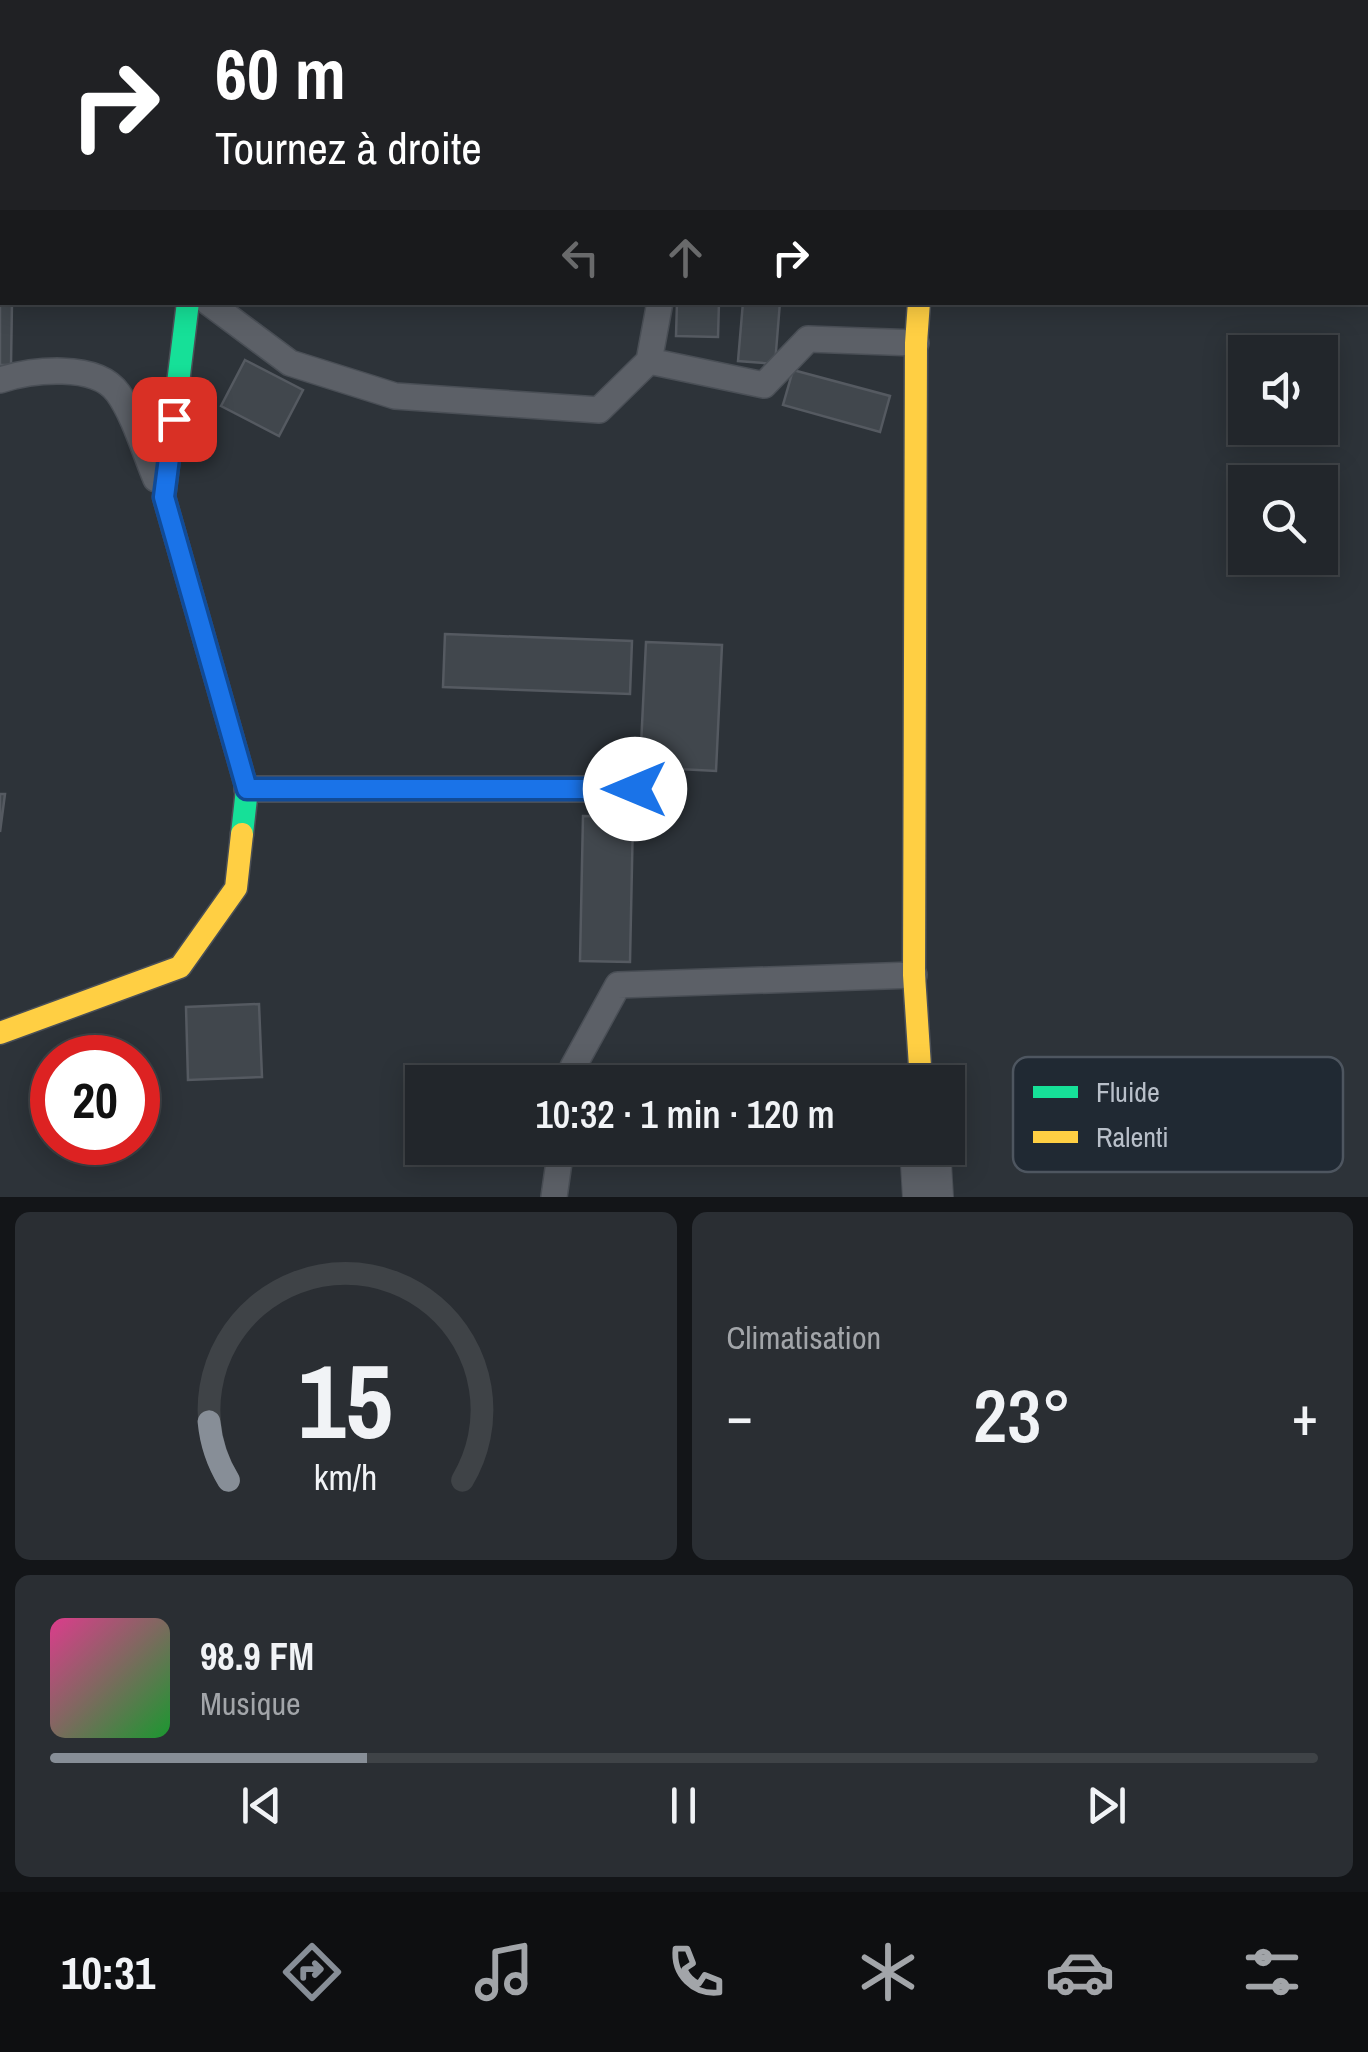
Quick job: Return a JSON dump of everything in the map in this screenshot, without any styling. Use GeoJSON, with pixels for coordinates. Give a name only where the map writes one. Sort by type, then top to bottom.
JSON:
{"type":"FeatureCollection","features":[{"type":"Feature","properties":{"kind":"street"},"geometry":{"type":"LineString","coordinates":[[0,1034],[180,967],[236,888],[247,789],[164,497],[188,305]]}},
{"type":"Feature","properties":{"kind":"street"},"geometry":{"type":"LineString","coordinates":[[919,305],[914,975],[920,1065]]}},
{"type":"Feature","properties":{"kind":"street"},"geometry":{"type":"LineString","coordinates":[[926,1165],[928,1197]]}},
{"type":"Feature","properties":{"kind":"lane"},"geometry":{"type":"LineString","coordinates":[[212,305],[290,363],[396,396],[599,410],[650,362],[660,305]]}},
{"type":"Feature","properties":{"kind":"lane"},"geometry":{"type":"LineString","coordinates":[[650,362],[764,385],[808,339],[916,343]]}},
{"type":"Feature","properties":{"kind":"lane"},"geometry":{"type":"LineString","coordinates":[[0,380],[20,374],[81,371],[116,390],[164,497]]}},
{"type":"Feature","properties":{"kind":"lane"},"geometry":{"type":"LineString","coordinates":[[247,789],[635,789]]}},
{"type":"Feature","properties":{"kind":"lane"},"geometry":{"type":"LineString","coordinates":[[574,1065],[618,985],[914,975]]}},
{"type":"Feature","properties":{"kind":"lane"},"geometry":{"type":"LineString","coordinates":[[554,1197],[559,1165]]}},
{"type":"Feature","properties":{"kind":"building"},"geometry":{"type":"Polygon","coordinates":[[[0,305],[12,305],[11,365],[0,365],[0,305]]]}},
{"type":"Feature","properties":{"kind":"building"},"geometry":{"type":"Polygon","coordinates":[[[677,305],[719,305],[718,337],[676,336],[677,305]]]}},
{"type":"Feature","properties":{"kind":"building"},"geometry":{"type":"Polygon","coordinates":[[[743,305],[780,305],[775,364],[738,361],[743,305]]]}},
{"type":"Feature","properties":{"kind":"building"},"geometry":{"type":"Polygon","coordinates":[[[245,360],[303,390],[279,436],[221,406],[245,360]]]}},
{"type":"Feature","properties":{"kind":"building"},"geometry":{"type":"Polygon","coordinates":[[[793,370],[890,396],[880,432],[783,405],[793,370]]]}},
{"type":"Feature","properties":{"kind":"building"},"geometry":{"type":"Polygon","coordinates":[[[445,634],[632,641],[630,694],[443,687],[445,634]]]}},
{"type":"Feature","properties":{"kind":"building"},"geometry":{"type":"Polygon","coordinates":[[[646,642],[722,645],[716,771],[640,767],[646,642]]]}},
{"type":"Feature","properties":{"kind":"building"},"geometry":{"type":"Polygon","coordinates":[[[0,794],[5,794],[0,832],[0,794]]]}},
{"type":"Feature","properties":{"kind":"building"},"geometry":{"type":"Polygon","coordinates":[[[583,816],[633,817],[630,962],[580,961],[583,816]]]}},
{"type":"Feature","properties":{"kind":"building"},"geometry":{"type":"Polygon","coordinates":[[[259,1004],[262,1077],[188,1080],[186,1007],[259,1004]]]}},
{"type":"Feature","properties":{"kind":"traffic: fast"},"geometry":{"type":"LineString","coordinates":[[188,305],[164,497],[247,789],[242,834]]}},
{"type":"Feature","properties":{"kind":"traffic: slow"},"geometry":{"type":"LineString","coordinates":[[919,305],[914,975],[920,1065]]}},
{"type":"Feature","properties":{"kind":"traffic: slow"},"geometry":{"type":"LineString","coordinates":[[0,1033],[180,967],[236,888],[242,834]]}},
{"type":"Feature","properties":{"kind":"route"},"geometry":{"type":"LineString","coordinates":[[174,419],[164,497],[247,789],[635,789]]}}]}
